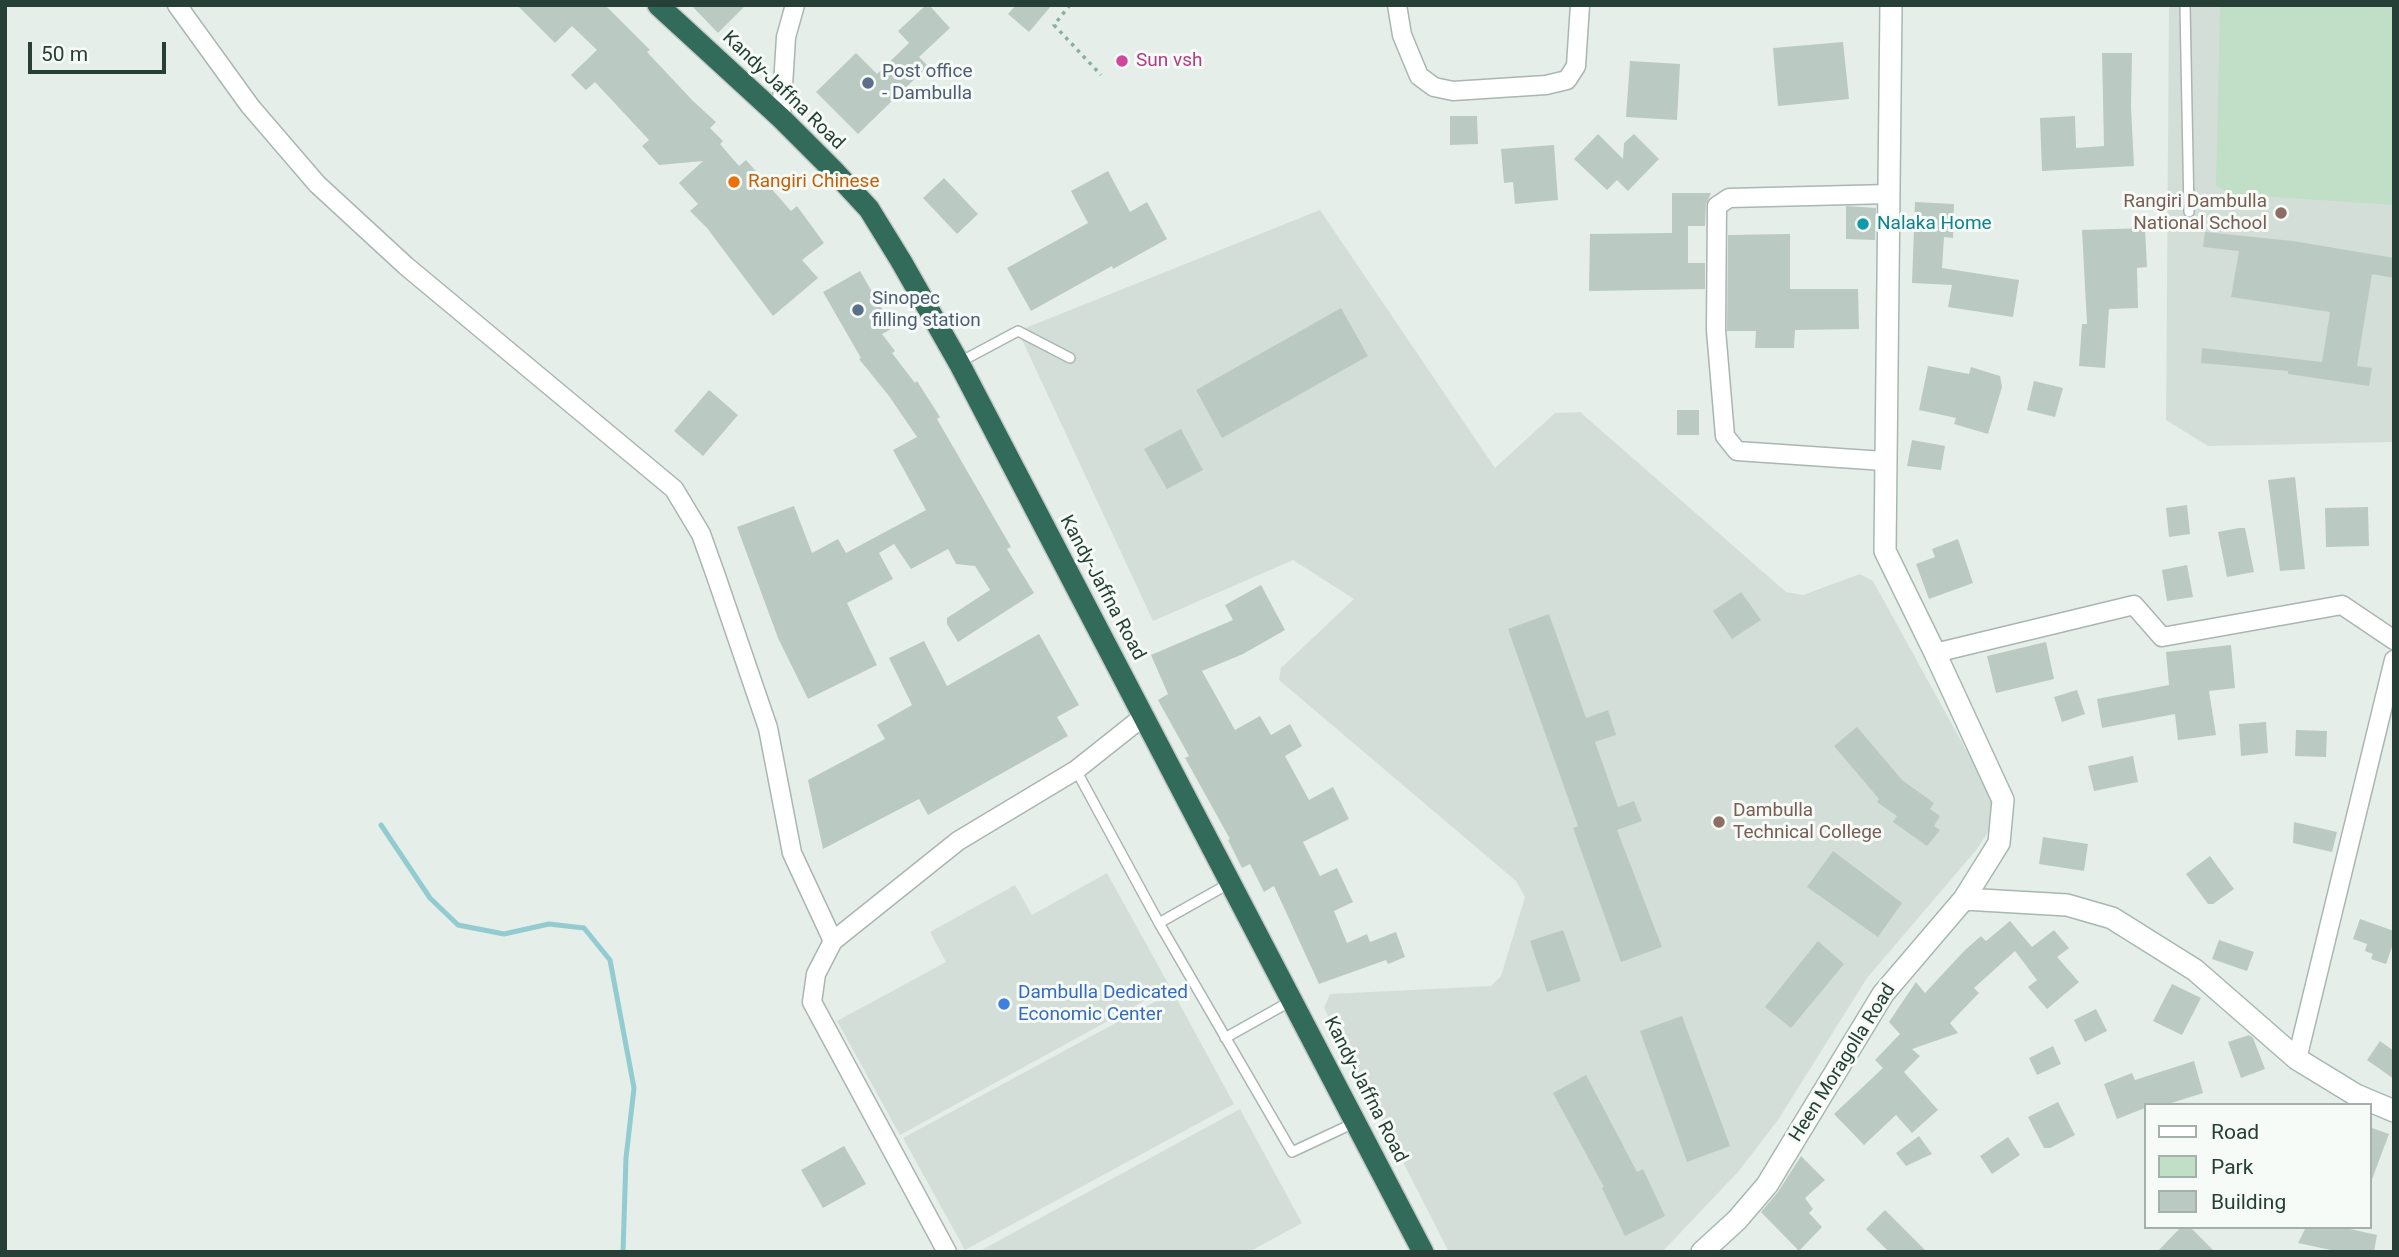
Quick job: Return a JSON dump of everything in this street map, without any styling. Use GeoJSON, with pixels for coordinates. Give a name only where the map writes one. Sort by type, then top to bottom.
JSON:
{"type":"FeatureCollection","features":[{"type":"Feature","properties":{"kind":"highway","name":"Kandy-Jaffna Road"},"geometry":{"type":"LineString","coordinates":[[658,5],[781,118],[869,209],[901,261],[959,363],[1423,1252]]}},
{"type":"Feature","properties":{"kind":"street"},"geometry":{"type":"LineString","coordinates":[[177,5],[250,106],[317,184],[406,266],[674,489],[701,534],[716,576],[768,728],[792,853],[833,941]]}},
{"type":"Feature","properties":{"kind":"street"},"geometry":{"type":"LineString","coordinates":[[781,118],[786,37],[795,5]]}},
{"type":"Feature","properties":{"kind":"street"},"geometry":{"type":"LineString","coordinates":[[1397,5],[1402,35],[1419,76],[1434,87],[1453,91],[1546,85],[1567,80],[1576,66],[1580,5]]}},
{"type":"Feature","properties":{"kind":"street","name":"Heen Moragolla Road"},"geometry":{"type":"LineString","coordinates":[[1702,1252],[1737,1220],[1767,1185],[1883,994],[1964,899],[1999,843],[2003,800],[1885,551],[1891,5]]}},
{"type":"Feature","properties":{"kind":"street"},"geometry":{"type":"LineString","coordinates":[[1884,461],[1737,451],[1725,436],[1716,330],[1717,206],[1729,198],[1890,194]]}},
{"type":"Feature","properties":{"kind":"street"},"geometry":{"type":"LineString","coordinates":[[1935,653],[2134,605],[2161,637],[2342,604],[2394,640]]}},
{"type":"Feature","properties":{"kind":"street"},"geometry":{"type":"LineString","coordinates":[[2297,1059],[2394,660]]}},
{"type":"Feature","properties":{"kind":"street"},"geometry":{"type":"LineString","coordinates":[[947,1252],[812,1002],[816,974],[833,941],[958,841],[1076,770],[1144,716]]}},
{"type":"Feature","properties":{"kind":"street"},"geometry":{"type":"LineString","coordinates":[[1964,899],[2067,905],[2112,918],[2195,970],[2297,1059],[2356,1095],[2394,1111]]}},
{"type":"Feature","properties":{"kind":"lane"},"geometry":{"type":"LineString","coordinates":[[2185,5],[2189,212]]}},
{"type":"Feature","properties":{"kind":"lane"},"geometry":{"type":"LineString","coordinates":[[959,363],[1018,331],[1070,358]]}},
{"type":"Feature","properties":{"kind":"lane"},"geometry":{"type":"LineString","coordinates":[[1076,770],[1158,923],[1292,1152],[1356,1122]]}},
{"type":"Feature","properties":{"kind":"lane"},"geometry":{"type":"LineString","coordinates":[[1158,923],[1231,882]]}},
{"type":"Feature","properties":{"kind":"lane"},"geometry":{"type":"LineString","coordinates":[[1225,1038],[1292,1000]]}},
{"type":"Feature","properties":{"kind":"path"},"geometry":{"type":"LineString","coordinates":[[1070,5],[1054,25],[1101,75]]}},
{"type":"Feature","properties":{"kind":"shaded area","name":"Rangiri Dambulla National School"},"geometry":{"type":"Polygon","coordinates":[[[2169,5],[2394,5],[2394,442],[2208,446],[2166,420],[2169,5]]]}},
{"type":"Feature","properties":{"kind":"shaded area","name":"Dambulla Technical College"},"geometry":{"type":"Polygon","coordinates":[[[1320,210],[1495,468],[1555,413],[1580,412],[1786,592],[1803,595],[1860,574],[1873,581],[1986,786],[1994,811],[1988,832],[1977,849],[1867,978],[1778,1120],[1738,1172],[1662,1252],[1449,1252],[1324,1008],[1330,994],[1491,986],[1501,976],[1525,897],[1516,881],[1279,680],[1281,668],[1354,599],[1293,560],[1153,621],[1018,331],[1320,210]]]}},
{"type":"Feature","properties":{"kind":"shaded area","name":"Dambulla Dedicated Economic Center"},"geometry":{"type":"Polygon","coordinates":[[[1107,873],[1170,987],[900,1135],[837,1021],[946,962],[930,932],[1015,885],[1032,915],[1107,873]]]}},
{"type":"Feature","properties":{"kind":"shaded area","name":"Dambulla Dedicated Economic Center"},"geometry":{"type":"Polygon","coordinates":[[[1173,992],[1234,1104],[965,1250],[903,1138],[1173,992]]]}},
{"type":"Feature","properties":{"kind":"shaded area"},"geometry":{"type":"Polygon","coordinates":[[[1240,1109],[1302,1223],[1249,1252],[978,1252],[1240,1109]]]}},
{"type":"Feature","properties":{"kind":"green space"},"geometry":{"type":"Polygon","coordinates":[[[2220,5],[2394,5],[2394,205],[2231,194],[2216,186],[2220,5]]]}},
{"type":"Feature","properties":{"kind":"building"},"geometry":{"type":"Polygon","coordinates":[[[517,5],[605,5],[650,50],[647,52],[693,101],[716,122],[710,128],[723,141],[720,144],[739,166],[746,160],[791,211],[797,206],[824,243],[802,260],[818,278],[773,316],[707,228],[690,211],[698,204],[679,183],[703,161],[659,165],[642,146],[649,140],[595,82],[586,90],[571,75],[597,50],[572,26],[555,43],[517,5]]]}},
{"type":"Feature","properties":{"kind":"building"},"geometry":{"type":"Polygon","coordinates":[[[691,5],[746,5],[718,33],[691,5]]]}},
{"type":"Feature","properties":{"kind":"building","name":"Post office - Dambulla"},"geometry":{"type":"Polygon","coordinates":[[[926,5],[950,28],[919,57],[928,66],[858,134],[816,92],[856,53],[877,74],[909,43],[898,31],[926,5]]]}},
{"type":"Feature","properties":{"kind":"building"},"geometry":{"type":"Polygon","coordinates":[[[1016,5],[1052,5],[1029,32],[1008,14],[1016,5]]]}},
{"type":"Feature","properties":{"kind":"building"},"geometry":{"type":"Polygon","coordinates":[[[1843,42],[1849,99],[1778,106],[1773,48],[1843,42]]]}},
{"type":"Feature","properties":{"kind":"building"},"geometry":{"type":"Polygon","coordinates":[[[2102,53],[2132,53],[2134,166],[2042,171],[2040,118],[2075,116],[2076,148],[2104,146],[2102,53]]]}},
{"type":"Feature","properties":{"kind":"building"},"geometry":{"type":"Polygon","coordinates":[[[1630,61],[1680,64],[1677,120],[1626,117],[1630,61]]]}},
{"type":"Feature","properties":{"kind":"building"},"geometry":{"type":"Polygon","coordinates":[[[1450,116],[1477,116],[1478,144],[1450,145],[1450,116]]]}},
{"type":"Feature","properties":{"kind":"building"},"geometry":{"type":"Polygon","coordinates":[[[1598,134],[1623,159],[1624,143],[1634,134],[1659,159],[1628,191],[1617,180],[1607,190],[1574,159],[1598,134]]]}},
{"type":"Feature","properties":{"kind":"building"},"geometry":{"type":"Polygon","coordinates":[[[1554,145],[1558,200],[1515,204],[1513,182],[1504,183],[1501,149],[1554,145]]]}},
{"type":"Feature","properties":{"kind":"building"},"geometry":{"type":"Polygon","coordinates":[[[1108,171],[1130,212],[1147,202],[1167,239],[1031,311],[1007,268],[1088,223],[1071,191],[1108,171]]]}},
{"type":"Feature","properties":{"kind":"building"},"geometry":{"type":"Polygon","coordinates":[[[944,178],[978,214],[957,234],[923,198],[944,178]]]}},
{"type":"Feature","properties":{"kind":"building"},"geometry":{"type":"Polygon","coordinates":[[[1672,193],[1711,193],[1706,205],[1705,226],[1688,226],[1688,263],[1705,263],[1705,289],[1589,291],[1590,234],[1672,233],[1672,193]]]}},
{"type":"Feature","properties":{"kind":"building"},"geometry":{"type":"Polygon","coordinates":[[[1915,202],[1954,204],[1953,238],[1944,237],[1942,268],[2019,280],[2013,317],[1948,307],[1952,285],[1912,283],[1915,202]]]}},
{"type":"Feature","properties":{"kind":"building","name":"Nalaka Home"},"geometry":{"type":"Polygon","coordinates":[[[1846,206],[1876,208],[1875,240],[1846,239],[1846,206]]]}},
{"type":"Feature","properties":{"kind":"building"},"geometry":{"type":"Polygon","coordinates":[[[2145,228],[2147,267],[2137,268],[2138,308],[2109,309],[2105,368],[2079,366],[2082,324],[2087,324],[2082,230],[2145,228]]]}},
{"type":"Feature","properties":{"kind":"building"},"geometry":{"type":"Polygon","coordinates":[[[2205,232],[2293,241],[2394,258],[2394,278],[2372,274],[2357,366],[2372,368],[2369,386],[2288,374],[2288,371],[2201,363],[2202,348],[2322,362],[2330,312],[2231,297],[2239,251],[2203,247],[2205,232]]]}},
{"type":"Feature","properties":{"kind":"building"},"geometry":{"type":"Polygon","coordinates":[[[1790,234],[1790,289],[1858,289],[1859,329],[1795,330],[1794,348],[1755,348],[1756,331],[1727,331],[1728,235],[1790,234]]]}},
{"type":"Feature","properties":{"kind":"building"},"geometry":{"type":"Polygon","coordinates":[[[860,271],[893,328],[882,334],[895,351],[892,353],[915,383],[917,381],[940,417],[937,419],[1011,547],[1007,549],[1034,593],[958,642],[947,624],[947,618],[990,590],[975,566],[956,564],[948,549],[911,569],[894,544],[879,553],[893,579],[847,603],[877,665],[808,699],[778,638],[737,527],[794,506],[812,553],[838,539],[846,553],[926,510],[893,450],[917,437],[859,359],[861,358],[823,292],[860,271]]]}},
{"type":"Feature","properties":{"kind":"building"},"geometry":{"type":"Polygon","coordinates":[[[1341,308],[1368,356],[1222,438],[1196,390],[1341,308]]]}},
{"type":"Feature","properties":{"kind":"building"},"geometry":{"type":"Polygon","coordinates":[[[1928,366],[1969,374],[1971,367],[2000,376],[2002,387],[1988,434],[1954,424],[1956,418],[1919,410],[1928,366]]]}},
{"type":"Feature","properties":{"kind":"building"},"geometry":{"type":"Polygon","coordinates":[[[2034,381],[2063,388],[2055,417],[2027,410],[2034,381]]]}},
{"type":"Feature","properties":{"kind":"building"},"geometry":{"type":"Polygon","coordinates":[[[709,390],[738,415],[703,456],[674,431],[709,390]]]}},
{"type":"Feature","properties":{"kind":"building"},"geometry":{"type":"Polygon","coordinates":[[[1677,410],[1699,410],[1699,435],[1677,435],[1677,410]]]}},
{"type":"Feature","properties":{"kind":"building"},"geometry":{"type":"Polygon","coordinates":[[[1181,429],[1203,470],[1167,489],[1144,449],[1181,429]]]}},
{"type":"Feature","properties":{"kind":"building"},"geometry":{"type":"Polygon","coordinates":[[[1912,440],[1945,446],[1941,470],[1907,466],[1912,440]]]}},
{"type":"Feature","properties":{"kind":"building"},"geometry":{"type":"Polygon","coordinates":[[[2295,477],[2305,569],[2280,571],[2268,480],[2295,477]]]}},
{"type":"Feature","properties":{"kind":"building"},"geometry":{"type":"Polygon","coordinates":[[[2187,505],[2190,534],[2169,537],[2166,508],[2187,505]]]}},
{"type":"Feature","properties":{"kind":"building"},"geometry":{"type":"Polygon","coordinates":[[[2368,507],[2369,546],[2326,547],[2325,508],[2368,507]]]}},
{"type":"Feature","properties":{"kind":"building"},"geometry":{"type":"Polygon","coordinates":[[[2245,528],[2254,572],[2227,577],[2218,532],[2245,528]]]}},
{"type":"Feature","properties":{"kind":"building"},"geometry":{"type":"Polygon","coordinates":[[[1958,539],[1973,583],[1929,599],[1916,564],[1935,557],[1932,549],[1958,539]]]}},
{"type":"Feature","properties":{"kind":"building"},"geometry":{"type":"Polygon","coordinates":[[[2187,565],[2193,597],[2167,601],[2162,570],[2187,565]]]}},
{"type":"Feature","properties":{"kind":"building"},"geometry":{"type":"Polygon","coordinates":[[[1261,585],[1285,630],[1243,654],[1202,671],[1235,730],[1260,716],[1271,735],[1290,724],[1302,746],[1285,756],[1309,800],[1333,787],[1349,819],[1303,842],[1320,876],[1337,868],[1353,902],[1334,911],[1347,943],[1367,934],[1370,942],[1396,932],[1405,957],[1388,964],[1386,960],[1319,984],[1274,886],[1264,892],[1250,864],[1242,868],[1228,840],[1230,839],[1185,758],[1189,756],[1158,700],[1168,694],[1151,655],[1233,620],[1225,605],[1261,585]]]}},
{"type":"Feature","properties":{"kind":"building"},"geometry":{"type":"Polygon","coordinates":[[[1741,592],[1761,620],[1732,639],[1713,611],[1741,592]]]}},
{"type":"Feature","properties":{"kind":"building"},"geometry":{"type":"Polygon","coordinates":[[[1549,614],[1586,718],[1608,710],[1616,735],[1595,742],[1618,807],[1634,801],[1642,821],[1617,830],[1662,947],[1621,962],[1573,828],[1578,826],[1508,629],[1549,614]]]}},
{"type":"Feature","properties":{"kind":"building"},"geometry":{"type":"Polygon","coordinates":[[[1039,634],[1079,705],[1057,717],[1068,736],[928,815],[919,799],[823,849],[808,780],[885,739],[877,725],[912,705],[889,658],[924,641],[947,686],[1039,634]]]}},
{"type":"Feature","properties":{"kind":"building"},"geometry":{"type":"Polygon","coordinates":[[[2046,642],[2054,679],[1996,693],[1987,656],[2046,642]]]}},
{"type":"Feature","properties":{"kind":"building"},"geometry":{"type":"Polygon","coordinates":[[[2231,645],[2235,688],[2209,691],[2216,735],[2178,740],[2175,714],[2102,728],[2097,699],[2169,685],[2166,652],[2231,645]]]}},
{"type":"Feature","properties":{"kind":"building"},"geometry":{"type":"Polygon","coordinates":[[[2077,690],[2085,714],[2062,722],[2054,697],[2077,690]]]}},
{"type":"Feature","properties":{"kind":"building"},"geometry":{"type":"Polygon","coordinates":[[[2266,722],[2268,753],[2241,756],[2239,724],[2266,722]]]}},
{"type":"Feature","properties":{"kind":"building"},"geometry":{"type":"Polygon","coordinates":[[[1857,727],[1902,780],[1934,803],[1930,809],[1940,816],[1934,826],[1940,830],[1927,846],[1893,822],[1897,816],[1877,802],[1879,799],[1834,746],[1857,727]]]}},
{"type":"Feature","properties":{"kind":"building"},"geometry":{"type":"Polygon","coordinates":[[[2296,730],[2327,731],[2326,757],[2295,756],[2296,730]]]}},
{"type":"Feature","properties":{"kind":"building"},"geometry":{"type":"Polygon","coordinates":[[[2133,756],[2138,782],[2094,791],[2088,766],[2133,756]]]}},
{"type":"Feature","properties":{"kind":"building"},"geometry":{"type":"Polygon","coordinates":[[[2294,822],[2337,832],[2332,852],[2293,843],[2294,822]]]}},
{"type":"Feature","properties":{"kind":"building"},"geometry":{"type":"Polygon","coordinates":[[[2043,837],[2088,844],[2084,871],[2039,864],[2043,837]]]}},
{"type":"Feature","properties":{"kind":"building"},"geometry":{"type":"Polygon","coordinates":[[[1833,851],[1902,903],[1878,937],[1807,887],[1833,851]]]}},
{"type":"Feature","properties":{"kind":"building"},"geometry":{"type":"Polygon","coordinates":[[[2210,856],[2234,889],[2213,904],[2208,904],[2186,874],[2210,856]]]}},
{"type":"Feature","properties":{"kind":"building"},"geometry":{"type":"Polygon","coordinates":[[[2360,919],[2394,931],[2394,941],[2386,964],[2371,959],[2373,954],[2365,951],[2367,944],[2353,939],[2360,919]]]}},
{"type":"Feature","properties":{"kind":"building"},"geometry":{"type":"Polygon","coordinates":[[[2010,921],[2032,947],[2054,930],[2069,948],[2057,957],[2079,982],[2047,1009],[2028,987],[2037,980],[2015,951],[1974,988],[1979,993],[1950,1023],[1958,1033],[1912,1049],[1920,1056],[1904,1072],[1938,1110],[1912,1133],[1896,1115],[1864,1145],[1834,1114],[1883,1068],[1875,1060],[1900,1034],[1889,1022],[1916,982],[1925,993],[1981,936],[1986,941],[2010,921]]]}},
{"type":"Feature","properties":{"kind":"building"},"geometry":{"type":"Polygon","coordinates":[[[1563,930],[1581,981],[1547,992],[1530,941],[1563,930]]]}},
{"type":"Feature","properties":{"kind":"building"},"geometry":{"type":"Polygon","coordinates":[[[2219,940],[2254,952],[2247,971],[2212,959],[2219,940]]]}},
{"type":"Feature","properties":{"kind":"building"},"geometry":{"type":"Polygon","coordinates":[[[1818,941],[1844,964],[1791,1028],[1765,1007],[1818,941]]]}},
{"type":"Feature","properties":{"kind":"building"},"geometry":{"type":"Polygon","coordinates":[[[2172,984],[2201,998],[2182,1035],[2153,1021],[2172,984]]]}},
{"type":"Feature","properties":{"kind":"building"},"geometry":{"type":"Polygon","coordinates":[[[2096,1009],[2107,1031],[2085,1042],[2074,1020],[2096,1009]]]}},
{"type":"Feature","properties":{"kind":"building"},"geometry":{"type":"Polygon","coordinates":[[[1682,1016],[1730,1146],[1687,1162],[1640,1031],[1682,1016]]]}},
{"type":"Feature","properties":{"kind":"building"},"geometry":{"type":"Polygon","coordinates":[[[2249,1035],[2253,1038],[2265,1069],[2241,1078],[2228,1042],[2249,1035]]]}},
{"type":"Feature","properties":{"kind":"building"},"geometry":{"type":"Polygon","coordinates":[[[2380,1041],[2394,1051],[2394,1079],[2367,1060],[2380,1041]]]}},
{"type":"Feature","properties":{"kind":"building"},"geometry":{"type":"Polygon","coordinates":[[[2053,1046],[2061,1064],[2037,1075],[2029,1058],[2053,1046]]]}},
{"type":"Feature","properties":{"kind":"building"},"geometry":{"type":"Polygon","coordinates":[[[2194,1061],[2203,1093],[2171,1103],[2144,1103],[2144,1108],[2117,1119],[2104,1084],[2132,1073],[2135,1080],[2194,1061]]]}},
{"type":"Feature","properties":{"kind":"building"},"geometry":{"type":"Polygon","coordinates":[[[1586,1075],[1637,1172],[1643,1169],[1665,1216],[1625,1236],[1602,1188],[1604,1187],[1553,1093],[1586,1075]]]}},
{"type":"Feature","properties":{"kind":"building"},"geometry":{"type":"Polygon","coordinates":[[[2058,1102],[2075,1135],[2050,1148],[2044,1148],[2028,1117],[2058,1102]]]}},
{"type":"Feature","properties":{"kind":"building"},"geometry":{"type":"Polygon","coordinates":[[[2371,1128],[2389,1134],[2371,1182],[2371,1128]]]}},
{"type":"Feature","properties":{"kind":"building"},"geometry":{"type":"Polygon","coordinates":[[[1919,1136],[1932,1154],[1906,1166],[1896,1153],[1919,1136]]]}},
{"type":"Feature","properties":{"kind":"building"},"geometry":{"type":"Polygon","coordinates":[[[2008,1137],[2020,1155],[1992,1174],[1980,1156],[2008,1137]]]}},
{"type":"Feature","properties":{"kind":"building"},"geometry":{"type":"Polygon","coordinates":[[[844,1146],[866,1184],[823,1208],[801,1170],[844,1146]]]}},
{"type":"Feature","properties":{"kind":"building"},"geometry":{"type":"Polygon","coordinates":[[[1801,1156],[1825,1180],[1805,1198],[1813,1209],[1809,1213],[1822,1227],[1799,1251],[1761,1212],[1778,1192],[1801,1156]]]}},
{"type":"Feature","properties":{"kind":"building"},"geometry":{"type":"Polygon","coordinates":[[[1885,1210],[1927,1252],[1889,1252],[1866,1229],[1885,1210]]]}},
{"type":"Feature","properties":{"kind":"building"},"geometry":{"type":"Polygon","coordinates":[[[2179,1229],[2192,1229],[2215,1252],[2157,1252],[2179,1229]]]}},
{"type":"Feature","properties":{"kind":"building"},"geometry":{"type":"Polygon","coordinates":[[[2305,1229],[2350,1229],[2377,1235],[2374,1252],[2340,1252],[2298,1243],[2305,1229]]]}},
{"type":"Feature","properties":{"kind":"waterway"},"geometry":{"type":"LineString","coordinates":[[381,825],[430,898],[458,925],[504,934],[549,924],[584,928],[610,960],[634,1088],[626,1158],[623,1252]]}},
{"type":"Feature","properties":{"kind":"place","name":"Sun vsh"},"geometry":{"type":"Point","coordinates":[1122,61]}},
{"type":"Feature","properties":{"kind":"place","name":"Post office - Dambulla"},"geometry":{"type":"Point","coordinates":[868,83]}},
{"type":"Feature","properties":{"kind":"place","name":"Rangiri Chinese"},"geometry":{"type":"Point","coordinates":[734,182]}},
{"type":"Feature","properties":{"kind":"place","name":"Rangiri Dambulla National School"},"geometry":{"type":"Point","coordinates":[2281,213]}},
{"type":"Feature","properties":{"kind":"place","name":"Nalaka Home"},"geometry":{"type":"Point","coordinates":[1863,224]}},
{"type":"Feature","properties":{"kind":"place","name":"Sinopec filling station"},"geometry":{"type":"Point","coordinates":[858,310]}},
{"type":"Feature","properties":{"kind":"place","name":"Dambulla Technical College"},"geometry":{"type":"Point","coordinates":[1719,822]}},
{"type":"Feature","properties":{"kind":"place","name":"Dambulla Dedicated Economic Center"},"geometry":{"type":"Point","coordinates":[1004,1004]}}]}
